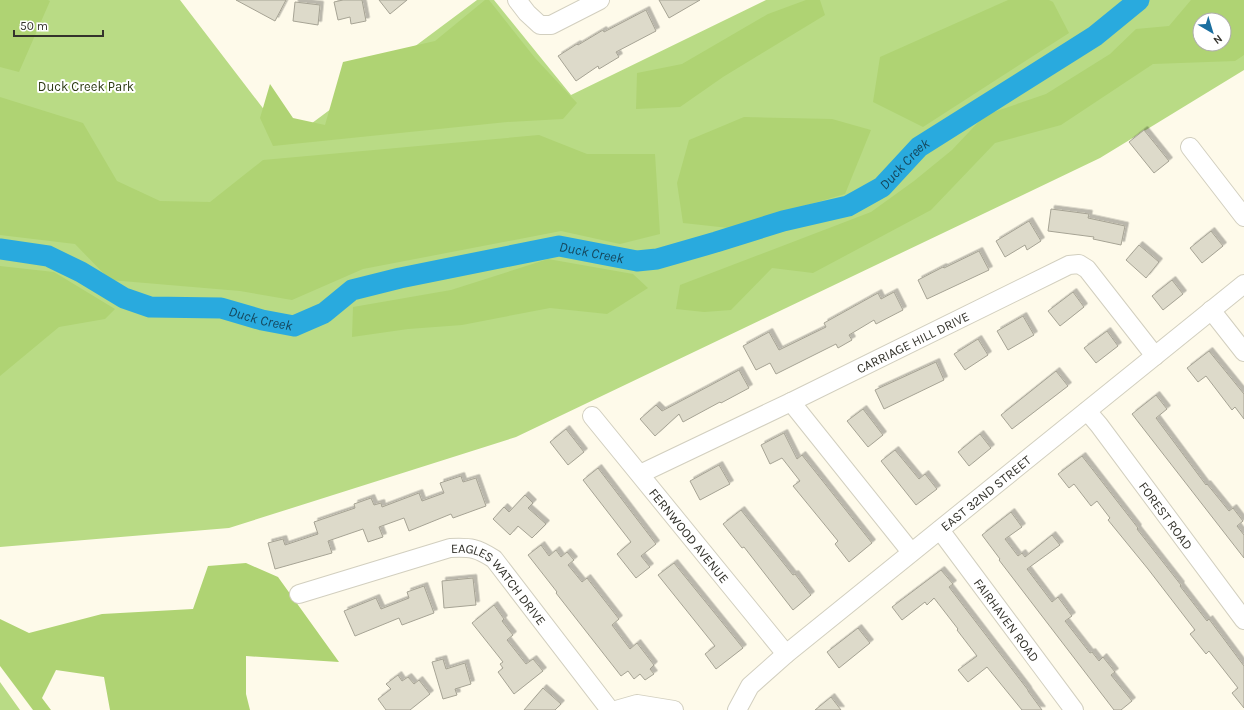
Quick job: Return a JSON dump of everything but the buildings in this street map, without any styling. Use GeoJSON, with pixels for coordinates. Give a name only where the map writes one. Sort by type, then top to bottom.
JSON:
{"type":"FeatureCollection","features":[{"type":"Feature","properties":{"kind":"street"},"geometry":{"type":"LineString","coordinates":[[517,0],[527,13],[540,25],[551,25],[600,0]]}},
{"type":"Feature","properties":{"kind":"street"},"geometry":{"type":"LineString","coordinates":[[1190,147],[1244,217]]}},
{"type":"Feature","properties":{"kind":"street","name":"CARRIAGE HILL DRIVE"},"geometry":{"type":"LineString","coordinates":[[640,474],[791,402],[1069,265],[1079,264],[1087,269],[1155,356]]}},
{"type":"Feature","properties":{"kind":"street","name":"EAST 32ND STREET"},"geometry":{"type":"LineString","coordinates":[[737,710],[750,686],[786,654],[1244,284]]}},
{"type":"Feature","properties":{"kind":"street"},"geometry":{"type":"LineString","coordinates":[[1212,310],[1244,352]]}},
{"type":"Feature","properties":{"kind":"street"},"geometry":{"type":"LineString","coordinates":[[791,402],[912,552]]}},
{"type":"Feature","properties":{"kind":"street","name":"FOREST ROAD"},"geometry":{"type":"LineString","coordinates":[[1086,411],[1104,432],[1244,620]]}},
{"type":"Feature","properties":{"kind":"street","name":"FERNWOOD AVENUE"},"geometry":{"type":"LineString","coordinates":[[592,416],[786,654]]}},
{"type":"Feature","properties":{"kind":"street","name":"FAIRHAVEN ROAD"},"geometry":{"type":"LineString","coordinates":[[940,530],[1074,710]]}},
{"type":"Feature","properties":{"kind":"street","name":"EAGLES WATCH DRIVE"},"geometry":{"type":"LineString","coordinates":[[300,594],[450,548],[468,547],[482,551],[494,559],[610,710]]}},
{"type":"Feature","properties":{"kind":"street"},"geometry":{"type":"LineString","coordinates":[[616,710],[637,704],[674,710]]}},
{"type":"Feature","properties":{"kind":"green space","name":"Duck Creek Park"},"geometry":{"type":"Polygon","coordinates":[[[0,0],[180,0],[288,141],[477,0],[494,0],[571,95],[766,0],[1244,0],[1244,70],[1100,158],[516,437],[229,528],[0,547],[0,0]]]}},
{"type":"Feature","properties":{"kind":"green space"},"geometry":{"type":"Polygon","coordinates":[[[0,0],[50,1],[19,72],[0,67],[0,0]]]}},
{"type":"Feature","properties":{"kind":"green space"},"geometry":{"type":"Polygon","coordinates":[[[485,0],[489,0],[535,58],[577,103],[563,119],[507,122],[273,146],[260,118],[270,84],[293,118],[325,125],[343,62],[435,41],[485,0]]]}},
{"type":"Feature","properties":{"kind":"green space"},"geometry":{"type":"Polygon","coordinates":[[[806,0],[820,0],[825,15],[723,77],[680,107],[636,109],[637,73],[682,64],[768,14],[806,0]]]}},
{"type":"Feature","properties":{"kind":"green space"},"geometry":{"type":"Polygon","coordinates":[[[1008,0],[1049,0],[1053,2],[1069,33],[923,127],[873,102],[880,57],[1008,0]]]}},
{"type":"Feature","properties":{"kind":"green space"},"geometry":{"type":"Polygon","coordinates":[[[1191,0],[1244,0],[1244,55],[1235,61],[1153,64],[1061,125],[995,143],[931,210],[813,273],[772,268],[731,310],[704,312],[676,309],[680,285],[871,212],[914,181],[952,150],[985,115],[1046,94],[1110,54],[1136,29],[1169,26],[1191,0]]]}},
{"type":"Feature","properties":{"kind":"green space"},"geometry":{"type":"Polygon","coordinates":[[[0,97],[83,123],[117,181],[160,201],[210,202],[263,160],[539,135],[587,154],[655,154],[660,234],[620,244],[561,231],[363,269],[292,300],[240,291],[110,280],[75,244],[0,235],[0,97]]]}},
{"type":"Feature","properties":{"kind":"green space"},"geometry":{"type":"Polygon","coordinates":[[[744,117],[832,119],[871,130],[845,194],[729,228],[683,223],[677,183],[689,140],[744,117]]]}},
{"type":"Feature","properties":{"kind":"green space"},"geometry":{"type":"Polygon","coordinates":[[[548,259],[633,274],[648,288],[607,314],[550,308],[462,325],[408,329],[352,337],[353,307],[451,290],[548,259]]]}},
{"type":"Feature","properties":{"kind":"green space"},"geometry":{"type":"Polygon","coordinates":[[[0,266],[54,272],[115,309],[105,319],[59,327],[0,376],[0,266]]]}},
{"type":"Feature","properties":{"kind":"green space"},"geometry":{"type":"Polygon","coordinates":[[[246,563],[278,577],[339,662],[246,656],[246,694],[250,710],[110,710],[104,677],[56,670],[42,698],[51,710],[33,710],[0,666],[0,619],[29,633],[102,614],[193,609],[208,566],[246,563]]]}},
{"type":"Feature","properties":{"kind":"green space"},"geometry":{"type":"Polygon","coordinates":[[[0,682],[20,710],[0,710],[0,682]]]}},
{"type":"Feature","properties":{"kind":"waterway","name":"Duck Creek"},"geometry":{"type":"LineString","coordinates":[[0,249],[48,256],[81,272],[124,298],[150,307],[221,308],[262,320],[294,326],[324,313],[352,290],[400,278],[559,246],[637,261],[657,259],[783,221],[848,206],[882,187],[919,147],[1095,36],[1139,0]]}}]}
